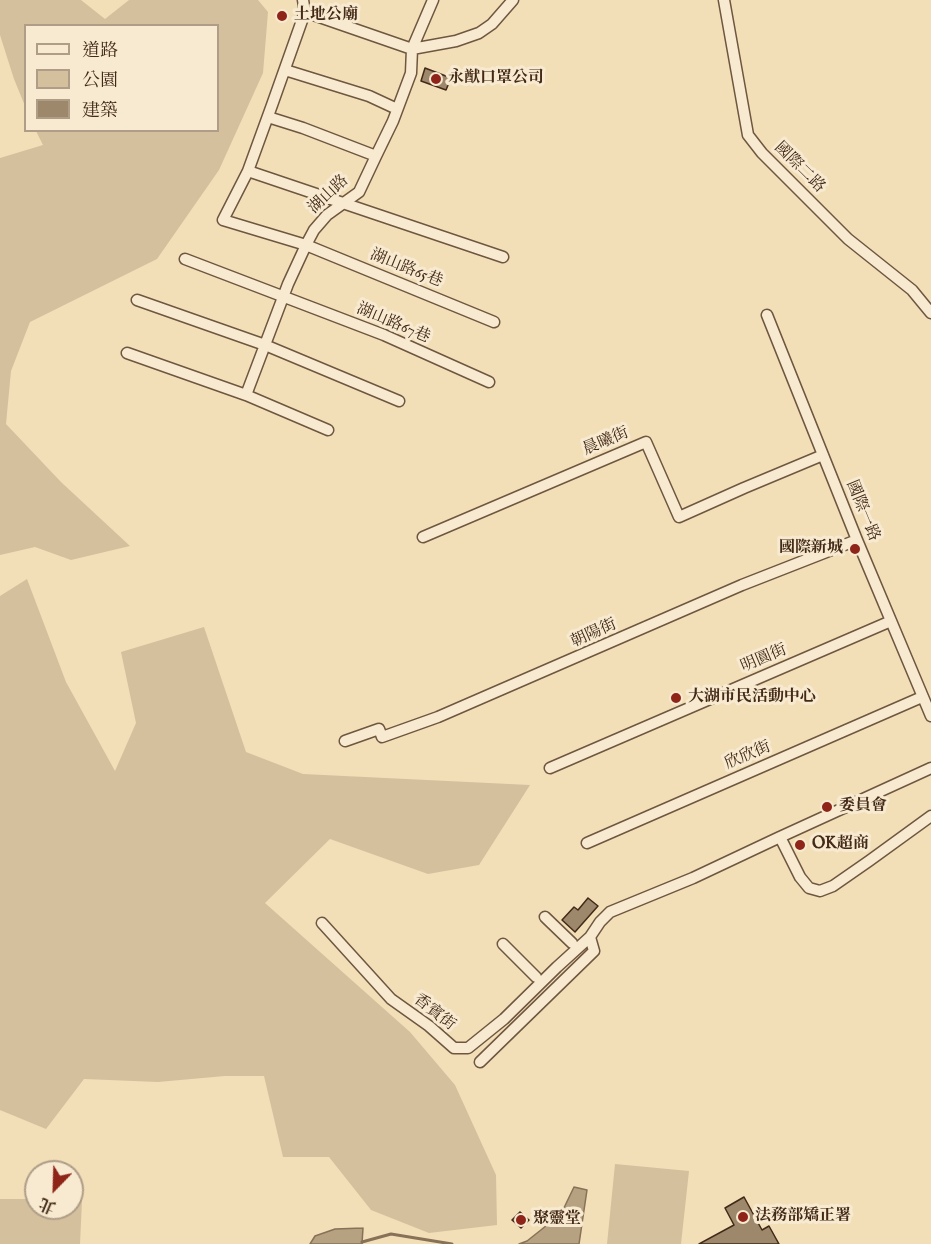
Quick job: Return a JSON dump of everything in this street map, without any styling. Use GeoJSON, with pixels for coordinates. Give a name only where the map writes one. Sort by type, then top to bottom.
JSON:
{"type":"FeatureCollection","features":[{"type":"Feature","properties":{"kind":"street"},"geometry":{"type":"LineString","coordinates":[[303,0],[305,12],[248,171],[503,257]]}},
{"type":"Feature","properties":{"kind":"street","name":"湖山路"},"geometry":{"type":"LineString","coordinates":[[246,395],[283,296],[314,230],[327,215],[359,192],[397,110],[411,73],[412,49],[433,0]]}},
{"type":"Feature","properties":{"kind":"street"},"geometry":{"type":"LineString","coordinates":[[305,12],[412,49],[456,41],[479,33],[492,24],[513,0]]}},
{"type":"Feature","properties":{"kind":"street","name":"國際二路"},"geometry":{"type":"LineString","coordinates":[[724,0],[748,135],[762,153],[831,222],[885,270],[912,290],[931,313]]}},
{"type":"Feature","properties":{"kind":"street"},"geometry":{"type":"LineString","coordinates":[[285,70],[369,96],[397,110]]}},
{"type":"Feature","properties":{"kind":"street"},"geometry":{"type":"LineString","coordinates":[[268,117],[376,156]]}},
{"type":"Feature","properties":{"kind":"street","name":"湖山路65巷"},"geometry":{"type":"LineString","coordinates":[[248,171],[223,219],[306,245],[494,322]]}},
{"type":"Feature","properties":{"kind":"street","name":"湖山路67巷"},"geometry":{"type":"LineString","coordinates":[[185,259],[384,335],[489,382]]}},
{"type":"Feature","properties":{"kind":"street"},"geometry":{"type":"LineString","coordinates":[[137,300],[265,345],[399,401]]}},
{"type":"Feature","properties":{"kind":"street","name":"國際一路"},"geometry":{"type":"LineString","coordinates":[[767,315],[857,540],[931,716]]}},
{"type":"Feature","properties":{"kind":"street"},"geometry":{"type":"LineString","coordinates":[[127,353],[246,395],[328,430]]}},
{"type":"Feature","properties":{"kind":"street","name":"晨曦街"},"geometry":{"type":"LineString","coordinates":[[423,537],[646,442],[679,517],[823,455]]}},
{"type":"Feature","properties":{"kind":"street","name":"朝陽街"},"geometry":{"type":"LineString","coordinates":[[345,741],[379,729],[382,737],[438,717],[742,585],[857,540]]}},
{"type":"Feature","properties":{"kind":"street","name":"明圓街"},"geometry":{"type":"LineString","coordinates":[[550,768],[891,621]]}},
{"type":"Feature","properties":{"kind":"street","name":"欣欣街"},"geometry":{"type":"LineString","coordinates":[[587,843],[922,697]]}},
{"type":"Feature","properties":{"kind":"street"},"geometry":{"type":"LineString","coordinates":[[931,768],[780,837],[800,877],[809,888],[820,891],[833,886],[931,816]]}},
{"type":"Feature","properties":{"kind":"street","name":"香賓街"},"geometry":{"type":"LineString","coordinates":[[322,923],[391,999],[429,1026],[454,1048],[468,1048],[510,1014],[591,937],[600,922],[610,912],[693,878],[780,837]]}},
{"type":"Feature","properties":{"kind":"street"},"geometry":{"type":"LineString","coordinates":[[545,917],[572,942]]}},
{"type":"Feature","properties":{"kind":"street","name":"香賓街"},"geometry":{"type":"LineString","coordinates":[[480,1062],[594,951],[591,937]]}},
{"type":"Feature","properties":{"kind":"street"},"geometry":{"type":"LineString","coordinates":[[503,944],[536,977]]}},
{"type":"Feature","properties":{"kind":"green space"},"geometry":{"type":"Polygon","coordinates":[[[0,0],[81,0],[105,19],[129,0],[258,0],[268,12],[263,73],[219,170],[157,259],[30,322],[11,371],[6,424],[61,482],[130,546],[71,560],[35,547],[0,555],[0,158],[43,145],[36,132],[219,132],[219,24],[24,24],[24,104],[0,35],[0,0]]]}},
{"type":"Feature","properties":{"kind":"green space"},"geometry":{"type":"Polygon","coordinates":[[[27,579],[66,682],[115,771],[136,723],[121,652],[204,627],[246,752],[303,774],[530,785],[479,865],[428,874],[330,839],[265,903],[410,1032],[455,1085],[496,1175],[497,1225],[429,1233],[371,1210],[329,1157],[283,1157],[264,1076],[225,1076],[158,1082],[84,1079],[46,1129],[0,1110],[0,596],[27,579]]]}},
{"type":"Feature","properties":{"kind":"green space"},"geometry":{"type":"Polygon","coordinates":[[[615,1164],[689,1171],[681,1244],[607,1244],[615,1164]]]}},
{"type":"Feature","properties":{"kind":"green space"},"geometry":{"type":"Polygon","coordinates":[[[0,1199],[24,1199],[24,1220],[81,1220],[80,1244],[0,1244],[0,1199]]]}},
{"type":"Feature","properties":{"kind":"shaded area"},"geometry":{"type":"Polygon","coordinates":[[[574,1187],[587,1190],[579,1244],[519,1244],[527,1241],[561,1214],[574,1187]]]}},
{"type":"Feature","properties":{"kind":"shaded area"},"geometry":{"type":"Polygon","coordinates":[[[363,1228],[362,1244],[310,1244],[315,1236],[335,1229],[363,1228]]]}},
{"type":"Feature","properties":{"kind":"building","name":"永猷口罩公司"},"geometry":{"type":"Polygon","coordinates":[[[425,68],[451,78],[446,90],[421,81],[425,68]]]}},
{"type":"Feature","properties":{"kind":"building"},"geometry":{"type":"Polygon","coordinates":[[[588,898],[598,906],[575,932],[562,920],[574,907],[578,910],[588,898]]]}},
{"type":"Feature","properties":{"kind":"building","name":"法務部矯正署"},"geometry":{"type":"Polygon","coordinates":[[[744,1197],[762,1230],[769,1226],[779,1244],[699,1244],[734,1225],[725,1208],[744,1197]]]}},
{"type":"Feature","properties":{"kind":"building","name":"聚靈堂"},"geometry":{"type":"Polygon","coordinates":[[[520,1212],[529,1220],[521,1228],[512,1220],[520,1212]]]}},
{"type":"Feature","properties":{"kind":"waterway"},"geometry":{"type":"LineString","coordinates":[[362,1242],[391,1234],[452,1244]]}},
{"type":"Feature","properties":{"kind":"place","name":"土地公廟"},"geometry":{"type":"Point","coordinates":[282,16]}},
{"type":"Feature","properties":{"kind":"place","name":"永猷口罩公司"},"geometry":{"type":"Point","coordinates":[436,79]}},
{"type":"Feature","properties":{"kind":"place","name":"國際新城"},"geometry":{"type":"Point","coordinates":[855,549]}},
{"type":"Feature","properties":{"kind":"place","name":"大湖市民活動中心"},"geometry":{"type":"Point","coordinates":[676,698]}},
{"type":"Feature","properties":{"kind":"place","name":"委員會"},"geometry":{"type":"Point","coordinates":[827,807]}},
{"type":"Feature","properties":{"kind":"place","name":"OK超商"},"geometry":{"type":"Point","coordinates":[800,845]}},
{"type":"Feature","properties":{"kind":"place","name":"法務部矯正署"},"geometry":{"type":"Point","coordinates":[743,1217]}},
{"type":"Feature","properties":{"kind":"place","name":"聚靈堂"},"geometry":{"type":"Point","coordinates":[521,1220]}}]}
